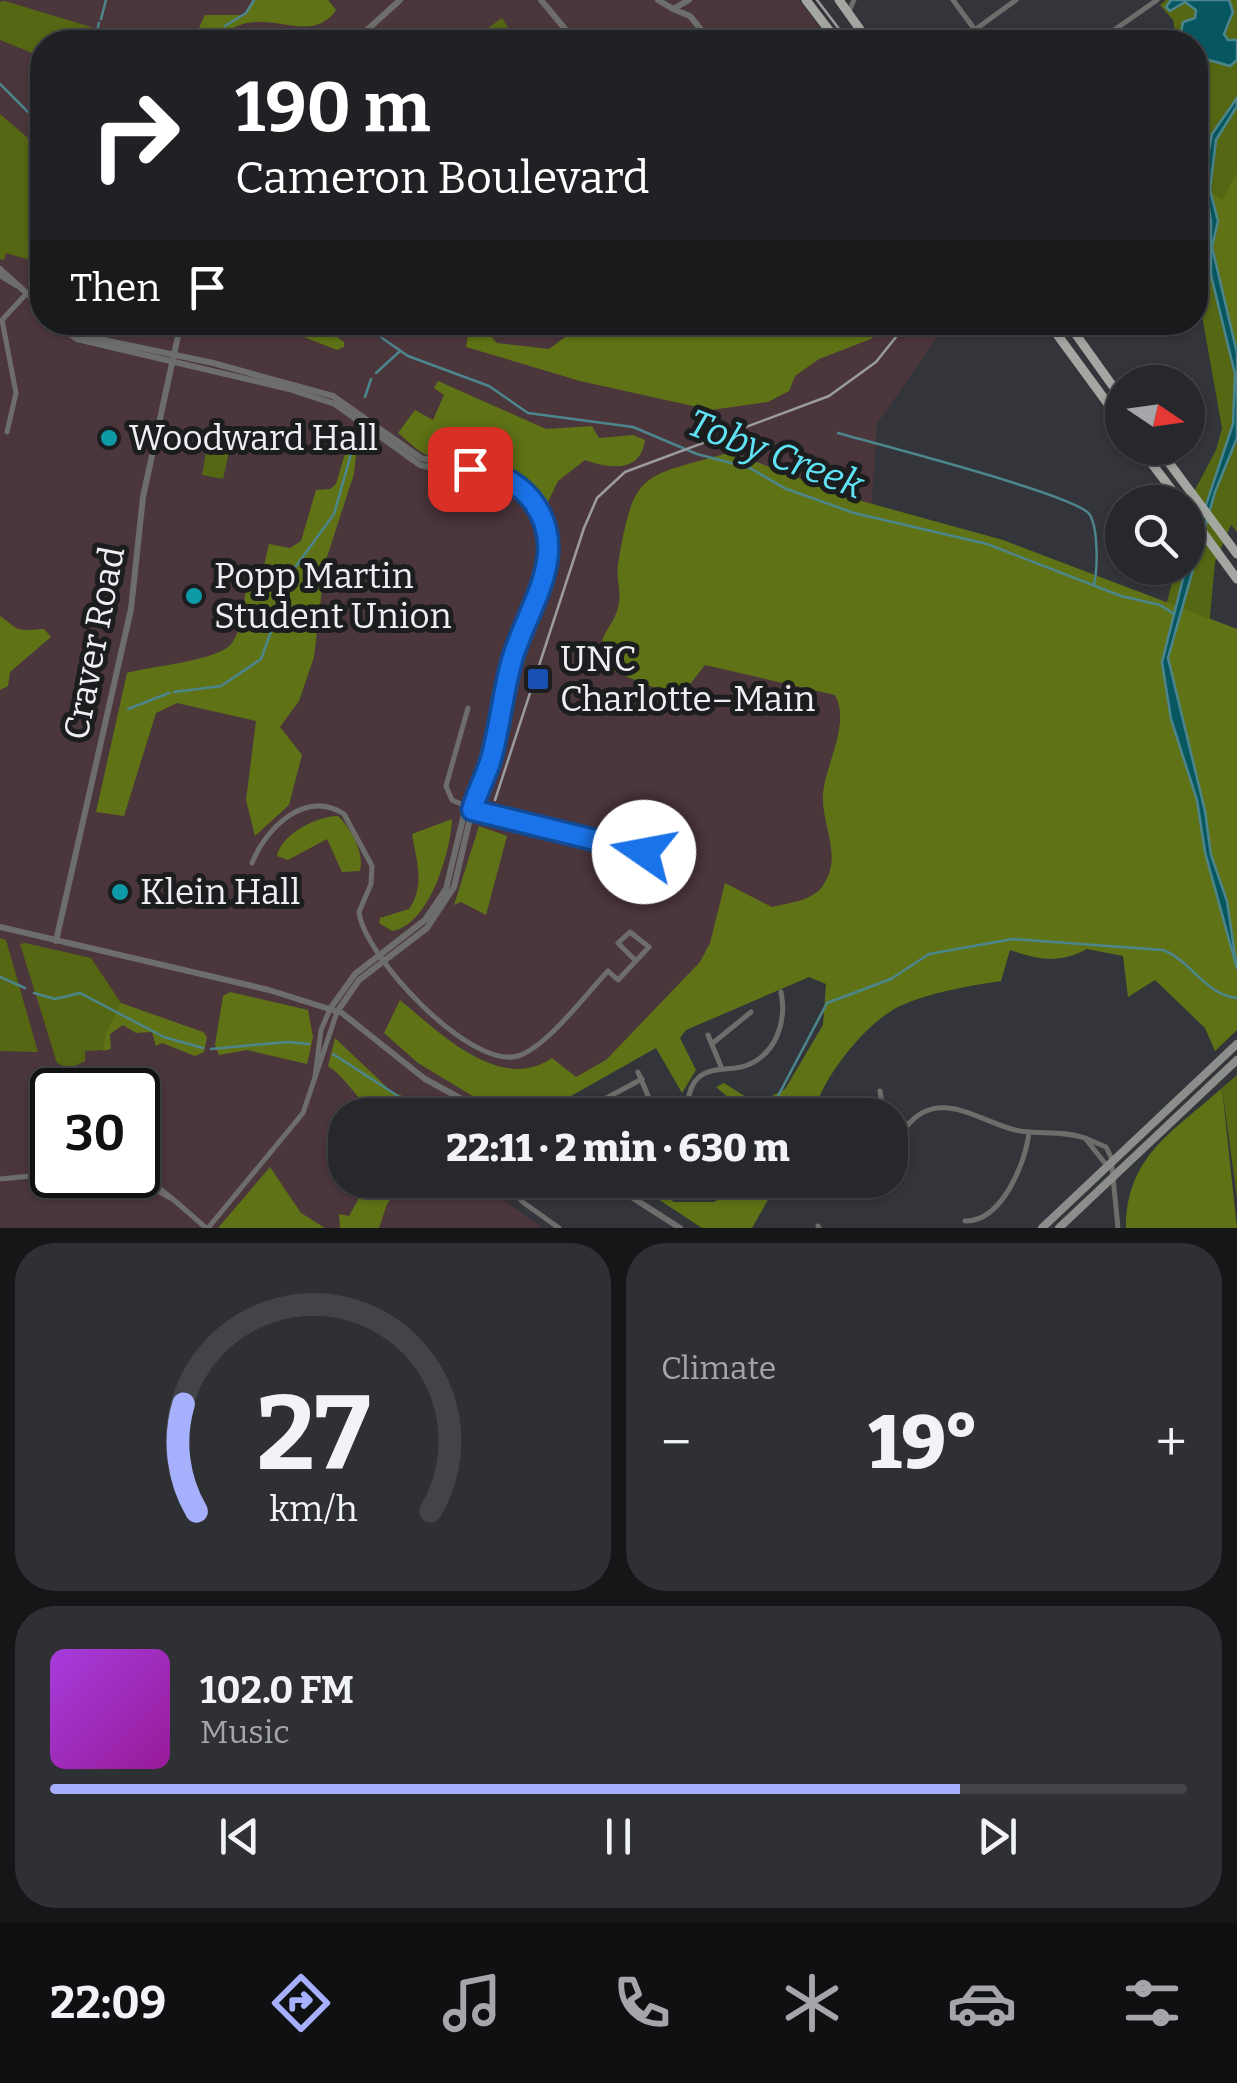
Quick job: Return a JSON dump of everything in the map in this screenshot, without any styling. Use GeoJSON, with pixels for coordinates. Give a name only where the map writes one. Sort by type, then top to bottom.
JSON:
{"type":"FeatureCollection","features":[{"type":"Feature","properties":{"kind":"main road"},"geometry":{"type":"LineString","coordinates":[[806,0],[829,30]]}},
{"type":"Feature","properties":{"kind":"main road"},"geometry":{"type":"LineString","coordinates":[[839,0],[860,30]]}},
{"type":"Feature","properties":{"kind":"main road"},"geometry":{"type":"LineString","coordinates":[[1058,335],[1105,400]]}},
{"type":"Feature","properties":{"kind":"main road"},"geometry":{"type":"LineString","coordinates":[[1076,335],[1105,375]]}},
{"type":"Feature","properties":{"kind":"main road"},"geometry":{"type":"LineString","coordinates":[[1171,465],[1237,554]]}},
{"type":"Feature","properties":{"kind":"main road"},"geometry":{"type":"LineString","coordinates":[[1205,536],[1237,579]]}},
{"type":"Feature","properties":{"kind":"main road"},"geometry":{"type":"LineString","coordinates":[[1042,1228],[1237,1044]]}},
{"type":"Feature","properties":{"kind":"main road"},"geometry":{"type":"LineString","coordinates":[[1060,1228],[1237,1060]]}},
{"type":"Feature","properties":{"kind":"street"},"geometry":{"type":"LineString","coordinates":[[367,30],[400,0]]}},
{"type":"Feature","properties":{"kind":"street"},"geometry":{"type":"LineString","coordinates":[[541,0],[566,30]]}},
{"type":"Feature","properties":{"kind":"street"},"geometry":{"type":"LineString","coordinates":[[658,0],[694,20],[702,30]]}},
{"type":"Feature","properties":{"kind":"street"},"geometry":{"type":"LineString","coordinates":[[673,9],[690,0],[694,20]]}},
{"type":"Feature","properties":{"kind":"street"},"geometry":{"type":"LineString","coordinates":[[849,14],[854,0]]}},
{"type":"Feature","properties":{"kind":"street"},"geometry":{"type":"LineString","coordinates":[[953,0],[973,27]]}},
{"type":"Feature","properties":{"kind":"street"},"geometry":{"type":"LineString","coordinates":[[970,30],[1016,0]]}},
{"type":"Feature","properties":{"kind":"street"},"geometry":{"type":"LineString","coordinates":[[1113,30],[1157,0]]}},
{"type":"Feature","properties":{"kind":"street"},"geometry":{"type":"LineString","coordinates":[[0,272],[30,297]]}},
{"type":"Feature","properties":{"kind":"street"},"geometry":{"type":"LineString","coordinates":[[8,432],[16,393],[3,356],[3,317],[27,294]]}},
{"type":"Feature","properties":{"kind":"street"},"geometry":{"type":"LineString","coordinates":[[71,335],[77,340],[173,358],[344,409],[416,463],[447,473],[491,479],[513,490],[537,522],[542,556],[440,900],[420,926],[350,978],[320,1037],[315,1080],[295,1126],[207,1228],[160,1185]]}},
{"type":"Feature","properties":{"kind":"street","name":"Craver Road"},"geometry":{"type":"LineString","coordinates":[[56,941],[129,620],[140,556],[142,497],[179,335]]}},
{"type":"Feature","properties":{"kind":"street"},"geometry":{"type":"LineString","coordinates":[[468,708],[446,786],[449,798],[469,808],[684,863]]}},
{"type":"Feature","properties":{"kind":"street"},"geometry":{"type":"LineString","coordinates":[[252,863],[270,832],[292,814],[318,805],[342,812],[353,824],[371,863],[372,881],[359,916],[380,958],[457,1036],[488,1053],[511,1057],[540,1044],[608,971],[618,980],[649,948],[631,932],[618,943],[636,960]]}},
{"type":"Feature","properties":{"kind":"street"},"geometry":{"type":"LineString","coordinates":[[0,927],[269,990],[334,1010],[418,1074],[461,1098]]}},
{"type":"Feature","properties":{"kind":"street"},"geometry":{"type":"LineString","coordinates":[[692,1098],[698,1079],[749,1064],[769,1050],[783,1019],[781,992]]}},
{"type":"Feature","properties":{"kind":"street"},"geometry":{"type":"LineString","coordinates":[[713,1042],[751,1012]]}},
{"type":"Feature","properties":{"kind":"street"},"geometry":{"type":"LineString","coordinates":[[708,1035],[722,1069]]}},
{"type":"Feature","properties":{"kind":"street"},"geometry":{"type":"LineString","coordinates":[[638,1072],[649,1098]]}},
{"type":"Feature","properties":{"kind":"street"},"geometry":{"type":"LineString","coordinates":[[606,1098],[642,1079]]}},
{"type":"Feature","properties":{"kind":"street"},"geometry":{"type":"LineString","coordinates":[[880,1091],[881,1098]]}},
{"type":"Feature","properties":{"kind":"street"},"geometry":{"type":"LineString","coordinates":[[908,1124],[926,1112],[950,1107],[1029,1132],[1066,1132],[1086,1138],[1106,1148],[1114,1175],[1118,1228]]}},
{"type":"Feature","properties":{"kind":"street"},"geometry":{"type":"LineString","coordinates":[[966,1220],[980,1218],[1010,1188],[1024,1160],[1029,1132]]}},
{"type":"Feature","properties":{"kind":"street"},"geometry":{"type":"LineString","coordinates":[[0,1179],[30,1176]]}},
{"type":"Feature","properties":{"kind":"street"},"geometry":{"type":"LineString","coordinates":[[160,1192],[175,1201]]}},
{"type":"Feature","properties":{"kind":"street"},"geometry":{"type":"LineString","coordinates":[[518,1198],[559,1228]]}},
{"type":"Feature","properties":{"kind":"street"},"geometry":{"type":"LineString","coordinates":[[634,1198],[680,1228]]}},
{"type":"Feature","properties":{"kind":"shaded area"},"geometry":{"type":"Polygon","coordinates":[[[0,0],[799,0],[822,30],[30,30],[30,335],[939,335],[877,424],[854,770],[809,977],[686,1030],[562,1098],[328,1098],[328,1198],[501,1198],[542,1228],[311,1228],[270,1168],[218,1228],[0,1228],[0,0]]]}},
{"type":"Feature","properties":{"kind":"green space"},"geometry":{"type":"Polygon","coordinates":[[[252,0],[328,0],[336,10],[318,25],[259,22],[227,30],[198,30],[205,15],[245,15],[252,0]]]}},
{"type":"Feature","properties":{"kind":"green space"},"geometry":{"type":"Polygon","coordinates":[[[1166,0],[1237,0],[1237,532],[1231,525],[1215,562],[1205,671],[1159,632],[1171,585],[1205,585],[1205,485],[1198,485],[1216,450],[1222,428],[1205,335],[1208,30],[1175,30],[1173,20],[1160,5],[1166,0]]]}},
{"type":"Feature","properties":{"kind":"green space"},"geometry":{"type":"Polygon","coordinates":[[[0,2],[91,27],[30,30],[30,52],[0,40],[0,2]]]}},
{"type":"Feature","properties":{"kind":"green space"},"geometry":{"type":"Polygon","coordinates":[[[502,18],[510,30],[486,30],[502,18]]]}},
{"type":"Feature","properties":{"kind":"green space"},"geometry":{"type":"Polygon","coordinates":[[[0,114],[30,140],[30,260],[6,253],[4,260],[0,259],[0,114]]]}},
{"type":"Feature","properties":{"kind":"green space"},"geometry":{"type":"Polygon","coordinates":[[[1237,173],[1237,380],[1215,285],[1210,191],[1222,200],[1237,173]]]}},
{"type":"Feature","properties":{"kind":"green space"},"geometry":{"type":"Polygon","coordinates":[[[299,335],[334,335],[344,342],[344,347],[337,350],[299,335]]]}},
{"type":"Feature","properties":{"kind":"green space"},"geometry":{"type":"Polygon","coordinates":[[[468,335],[490,335],[497,343],[549,349],[568,335],[876,335],[819,359],[795,376],[789,391],[768,402],[711,410],[580,381],[466,347],[468,335]]]}},
{"type":"Feature","properties":{"kind":"green space"},"geometry":{"type":"Polygon","coordinates":[[[438,381],[546,429],[592,426],[599,438],[633,435],[645,440],[642,451],[622,466],[585,460],[558,481],[546,506],[522,480],[493,469],[429,456],[398,433],[415,410],[433,420],[444,395],[434,388],[438,381]]]}},
{"type":"Feature","properties":{"kind":"green space"},"geometry":{"type":"Polygon","coordinates":[[[352,430],[358,436],[354,474],[325,563],[314,657],[299,701],[280,727],[302,755],[289,805],[255,836],[246,800],[256,721],[177,703],[156,713],[124,816],[96,812],[127,673],[199,659],[232,643],[240,625],[246,590],[258,592],[269,544],[290,548],[301,541],[316,490],[330,489],[336,484],[352,430]]]}},
{"type":"Feature","properties":{"kind":"green space"},"geometry":{"type":"Polygon","coordinates":[[[207,447],[229,452],[223,479],[202,475],[207,447]]]}},
{"type":"Feature","properties":{"kind":"green space"},"geometry":{"type":"Polygon","coordinates":[[[731,452],[847,497],[1003,540],[1105,579],[1105,585],[1121,585],[1237,629],[1237,1030],[1215,1051],[1205,1028],[1155,980],[1128,997],[1123,956],[1087,949],[1049,959],[1010,950],[1001,981],[963,987],[900,1006],[860,1038],[835,1069],[819,1098],[768,1098],[785,1089],[823,1025],[826,984],[809,977],[686,1030],[680,1038],[696,1070],[682,1093],[656,1048],[567,1098],[476,1098],[418,1063],[384,1033],[400,1000],[452,1042],[491,1064],[512,1069],[532,1067],[552,1058],[576,1077],[606,1060],[700,962],[710,943],[725,883],[772,907],[817,892],[829,875],[831,850],[823,800],[839,729],[835,695],[705,665],[684,692],[670,694],[605,668],[601,646],[619,603],[618,564],[630,510],[647,482],[678,467],[731,452]]]}},
{"type":"Feature","properties":{"kind":"green space"},"geometry":{"type":"Polygon","coordinates":[[[0,616],[19,629],[44,629],[51,637],[10,672],[8,686],[0,690],[0,616]]]}},
{"type":"Feature","properties":{"kind":"green space"},"geometry":{"type":"Polygon","coordinates":[[[338,816],[356,842],[360,871],[342,872],[327,839],[288,860],[277,856],[285,840],[301,828],[338,816]]]}},
{"type":"Feature","properties":{"kind":"green space"},"geometry":{"type":"Polygon","coordinates":[[[452,819],[442,867],[427,902],[405,926],[392,931],[379,923],[380,918],[409,909],[414,900],[418,872],[412,834],[452,819]]]}},
{"type":"Feature","properties":{"kind":"green space"},"geometry":{"type":"Polygon","coordinates":[[[479,826],[507,836],[486,915],[461,902],[454,905],[479,826]]]}},
{"type":"Feature","properties":{"kind":"green space"},"geometry":{"type":"Polygon","coordinates":[[[0,938],[6,940],[38,1052],[0,1051],[0,938]]]}},
{"type":"Feature","properties":{"kind":"green space"},"geometry":{"type":"Polygon","coordinates":[[[20,944],[91,958],[121,1003],[104,1050],[85,1051],[85,1061],[71,1068],[57,1063],[20,944]]]}},
{"type":"Feature","properties":{"kind":"green space"},"geometry":{"type":"Polygon","coordinates":[[[230,992],[308,1010],[313,1037],[307,1064],[247,1050],[219,1055],[215,1045],[223,996],[230,992]]]}},
{"type":"Feature","properties":{"kind":"green space"},"geometry":{"type":"Polygon","coordinates":[[[121,1003],[203,1032],[207,1037],[204,1052],[195,1056],[162,1043],[156,1046],[152,1032],[136,1033],[123,1025],[110,1034],[111,1049],[103,1051],[106,1034],[121,1003]]]}},
{"type":"Feature","properties":{"kind":"green space"},"geometry":{"type":"Polygon","coordinates":[[[335,1038],[392,1092],[408,1098],[359,1098],[328,1066],[335,1038]]]}},
{"type":"Feature","properties":{"kind":"green space"},"geometry":{"type":"Polygon","coordinates":[[[1237,1075],[1237,1198],[1222,1088],[1237,1075]]]}},
{"type":"Feature","properties":{"kind":"green space"},"geometry":{"type":"Polygon","coordinates":[[[724,1083],[748,1098],[729,1098],[716,1087],[724,1083]]]}},
{"type":"Feature","properties":{"kind":"green space"},"geometry":{"type":"Polygon","coordinates":[[[1222,1088],[1237,1228],[1126,1228],[1128,1203],[1143,1164],[1170,1133],[1222,1088]]]}},
{"type":"Feature","properties":{"kind":"green space"},"geometry":{"type":"Polygon","coordinates":[[[270,1167],[301,1213],[325,1228],[218,1228],[270,1167]]]}},
{"type":"Feature","properties":{"kind":"green space"},"geometry":{"type":"Polygon","coordinates":[[[359,1198],[391,1198],[379,1228],[340,1228],[339,1214],[349,1216],[359,1198]]]}},
{"type":"Feature","properties":{"kind":"green space"},"geometry":{"type":"Polygon","coordinates":[[[656,1198],[714,1202],[720,1198],[769,1198],[752,1228],[702,1228],[656,1198]]]}},
{"type":"Feature","properties":{"kind":"water"},"geometry":{"type":"Polygon","coordinates":[[[1171,0],[1229,0],[1233,12],[1224,34],[1228,40],[1237,40],[1237,60],[1230,66],[1208,60],[1208,30],[1182,30],[1183,22],[1195,18],[1196,10],[1185,2],[1170,11],[1166,7],[1171,0]]]}},
{"type":"Feature","properties":{"kind":"water"},"geometry":{"type":"Polygon","coordinates":[[[1237,98],[1237,106],[1216,140],[1210,190],[1218,221],[1212,247],[1237,353],[1237,438],[1205,527],[1205,508],[1233,424],[1235,374],[1211,275],[1208,156],[1212,134],[1237,98]]]}},
{"type":"Feature","properties":{"kind":"water"},"geometry":{"type":"Polygon","coordinates":[[[1181,585],[1189,585],[1168,658],[1205,811],[1211,855],[1227,901],[1237,969],[1205,852],[1197,800],[1171,719],[1162,662],[1181,585]]]}},
{"type":"Feature","properties":{"kind":"waterway"},"geometry":{"type":"LineString","coordinates":[[101,19],[106,0]]}},
{"type":"Feature","properties":{"kind":"waterway"},"geometry":{"type":"LineString","coordinates":[[225,26],[246,13],[254,0]]}},
{"type":"Feature","properties":{"kind":"waterway"},"geometry":{"type":"LineString","coordinates":[[97,30],[99,23]]}},
{"type":"Feature","properties":{"kind":"waterway","name":"Toby Creek"},"geometry":{"type":"LineString","coordinates":[[0,84],[30,114]]}},
{"type":"Feature","properties":{"kind":"waterway","name":"Toby Creek"},"geometry":{"type":"LineString","coordinates":[[380,335],[408,356],[489,386],[528,413],[633,427],[697,454],[750,468],[784,488],[854,513],[987,544],[1121,596],[1160,605],[1174,614]]}},
{"type":"Feature","properties":{"kind":"waterway"},"geometry":{"type":"LineString","coordinates":[[376,373],[400,351]]}},
{"type":"Feature","properties":{"kind":"waterway"},"geometry":{"type":"LineString","coordinates":[[365,397],[371,379]]}},
{"type":"Feature","properties":{"kind":"waterway"},"geometry":{"type":"LineString","coordinates":[[838,433],[1015,483],[1078,506],[1090,515],[1095,529],[1094,584]]}},
{"type":"Feature","properties":{"kind":"waterway"},"geometry":{"type":"LineString","coordinates":[[174,692],[221,686],[261,659],[294,569],[334,514],[355,440]]}},
{"type":"Feature","properties":{"kind":"waterway"},"geometry":{"type":"LineString","coordinates":[[128,709],[169,693]]}},
{"type":"Feature","properties":{"kind":"waterway"},"geometry":{"type":"LineString","coordinates":[[777,1098],[827,1003],[891,979],[929,954],[1013,939],[1163,950],[1217,991],[1237,998]]}},
{"type":"Feature","properties":{"kind":"waterway"},"geometry":{"type":"LineString","coordinates":[[0,977],[25,988]]}},
{"type":"Feature","properties":{"kind":"waterway"},"geometry":{"type":"LineString","coordinates":[[34,993],[55,999],[80,993],[164,1037],[203,1048]]}},
{"type":"Feature","properties":{"kind":"waterway"},"geometry":{"type":"LineString","coordinates":[[211,1049],[287,1042],[309,1044]]}},
{"type":"Feature","properties":{"kind":"waterway"},"geometry":{"type":"LineString","coordinates":[[333,1054],[401,1098]]}},
{"type":"Feature","properties":{"kind":"tram line"},"geometry":{"type":"LineString","coordinates":[[817,0],[840,30]]}},
{"type":"Feature","properties":{"kind":"tram line"},"geometry":{"type":"LineString","coordinates":[[495,800],[597,498],[625,472],[829,396],[876,362],[898,335]]}},
{"type":"Feature","properties":{"kind":"place","name":"Woodward Hall"},"geometry":{"type":"Point","coordinates":[109,438]}},
{"type":"Feature","properties":{"kind":"place","name":"Popp Martin Student Union"},"geometry":{"type":"Point","coordinates":[194,596]}},
{"type":"Feature","properties":{"kind":"place","name":"UNC Charlotte–Main"},"geometry":{"type":"Point","coordinates":[538,679]}},
{"type":"Feature","properties":{"kind":"place","name":"Klein Hall"},"geometry":{"type":"Point","coordinates":[120,892]}},
{"type":"Feature","properties":{"kind":"route"},"geometry":{"type":"LineString","coordinates":[[470,469],[499,475],[532,500],[542,517],[549,548],[545,575],[512,660],[490,760],[472,810],[644,852]]}}]}
